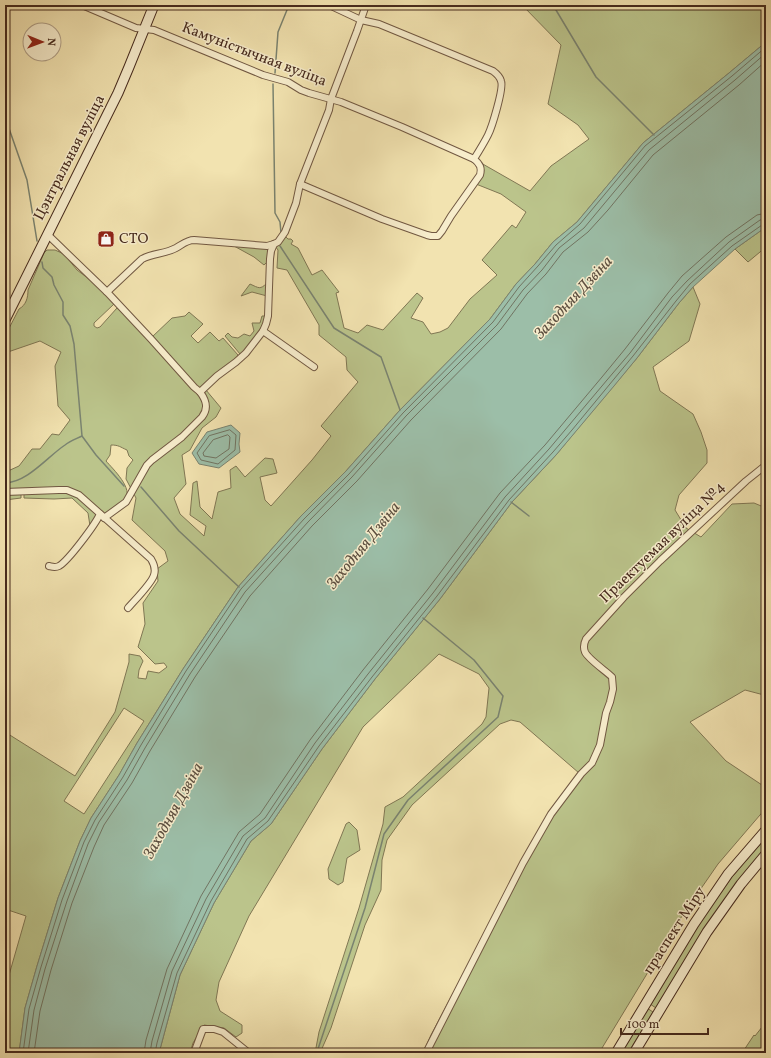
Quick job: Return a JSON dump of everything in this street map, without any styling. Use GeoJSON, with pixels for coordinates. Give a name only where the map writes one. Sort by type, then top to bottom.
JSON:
{"type":"FeatureCollection","features":[{"type":"Feature","properties":{"kind":"street","name":"Камуністычная вуліца"},"geometry":{"type":"LineString","coordinates":[[82,5],[136,28],[154,30],[263,75],[288,82],[305,91],[331,99],[402,127],[474,159]]}},
{"type":"Feature","properties":{"kind":"street","name":"Цэнтральная вуліца"},"geometry":{"type":"LineString","coordinates":[[5,320],[118,93],[154,5]]}},
{"type":"Feature","properties":{"kind":"street"},"geometry":{"type":"LineString","coordinates":[[300,184],[382,219],[427,235],[435,236],[440,234],[480,175],[481,167],[474,159],[488,134],[498,103],[502,84],[501,79],[493,71],[378,24],[361,20],[329,5]]}},
{"type":"Feature","properties":{"kind":"street","name":"Камуністычная вуліца"},"geometry":{"type":"LineString","coordinates":[[274,244],[278,242],[285,232],[296,203],[300,184],[329,110],[331,99],[366,5]]}},
{"type":"Feature","properties":{"kind":"street"},"geometry":{"type":"LineString","coordinates":[[47,234],[107,292],[151,338],[200,392],[206,404],[205,414],[182,437],[152,460],[147,466],[126,502],[102,516],[59,566],[49,566]]}},
{"type":"Feature","properties":{"kind":"street"},"geometry":{"type":"LineString","coordinates":[[107,292],[142,258],[168,252],[190,240],[259,246],[274,244]]}},
{"type":"Feature","properties":{"kind":"street"},"geometry":{"type":"LineString","coordinates":[[200,392],[217,376],[246,353],[263,331],[268,316],[270,259],[274,244]]}},
{"type":"Feature","properties":{"kind":"street"},"geometry":{"type":"LineString","coordinates":[[263,331],[314,368]]}},
{"type":"Feature","properties":{"kind":"street","name":"Праектуемая вуліца №4"},"geometry":{"type":"LineString","coordinates":[[426,1053],[523,863],[551,814],[581,774],[592,763],[600,745],[606,713],[613,690],[612,677],[588,657],[584,646],[586,639],[624,597],[660,561],[746,481],[766,465]]}},
{"type":"Feature","properties":{"kind":"street"},"geometry":{"type":"LineString","coordinates":[[5,492],[67,490],[79,495],[151,559],[155,569],[153,579],[128,608]]}},
{"type":"Feature","properties":{"kind":"street","name":"праспект Міру"},"geometry":{"type":"LineString","coordinates":[[616,1053],[694,924],[728,874],[766,830]]}},
{"type":"Feature","properties":{"kind":"street","name":"праспект Міру"},"geometry":{"type":"LineString","coordinates":[[634,1053],[707,932],[741,884],[766,854]]}},
{"type":"Feature","properties":{"kind":"street"},"geometry":{"type":"LineString","coordinates":[[194,1053],[203,1029],[214,1029],[223,1032],[249,1053]]}},
{"type":"Feature","properties":{"kind":"green space"},"geometry":{"type":"Polygon","coordinates":[[[522,5],[766,5],[766,42],[643,143],[577,222],[553,242],[516,284],[490,319],[400,410],[346,471],[301,516],[238,587],[183,669],[119,775],[91,818],[80,841],[58,898],[37,966],[25,1008],[19,1053],[5,1053],[5,989],[26,916],[5,909],[5,732],[75,776],[115,712],[129,662],[129,654],[140,656],[143,661],[139,670],[138,678],[146,679],[148,671],[159,673],[167,667],[164,663],[155,664],[138,647],[145,624],[143,603],[158,581],[157,569],[168,561],[165,551],[132,520],[136,498],[126,479],[127,468],[133,460],[129,456],[127,450],[111,445],[110,455],[106,461],[122,479],[127,490],[127,495],[123,502],[104,514],[74,491],[5,490],[5,470],[8,471],[19,466],[32,449],[40,449],[52,434],[59,435],[70,420],[58,406],[55,366],[61,352],[40,341],[5,353],[5,336],[19,309],[26,301],[28,290],[44,253],[47,250],[55,250],[64,254],[77,270],[93,282],[112,301],[114,304],[94,323],[94,326],[97,328],[100,327],[117,308],[127,316],[203,399],[206,414],[209,407],[204,393],[206,390],[221,408],[216,417],[202,428],[190,450],[182,455],[186,484],[174,498],[180,514],[204,536],[206,526],[190,515],[193,483],[197,481],[200,507],[212,519],[218,492],[231,488],[230,470],[236,466],[245,477],[265,458],[273,459],[277,473],[260,477],[265,500],[271,506],[331,436],[321,426],[358,382],[347,370],[346,357],[319,335],[319,325],[287,270],[277,268],[278,250],[275,246],[273,259],[264,265],[254,257],[234,246],[260,248],[286,237],[291,239],[293,241],[291,244],[298,248],[312,275],[322,270],[339,292],[336,293],[344,328],[358,333],[367,325],[383,330],[417,293],[423,298],[411,318],[423,322],[431,334],[448,328],[470,299],[497,275],[482,260],[512,225],[516,228],[526,212],[501,194],[476,184],[481,163],[530,191],[551,166],[589,139],[578,125],[548,104],[561,45],[522,5]],[[124,708],[64,801],[84,814],[144,721],[124,708]]]}},
{"type":"Feature","properties":{"kind":"green space"},"geometry":{"type":"Polygon","coordinates":[[[766,227],[766,247],[748,262],[735,249],[766,227]]]}},
{"type":"Feature","properties":{"kind":"green space"},"geometry":{"type":"Polygon","coordinates":[[[267,283],[267,296],[252,292],[241,296],[250,284],[259,288],[263,287],[267,283]]]}},
{"type":"Feature","properties":{"kind":"green space"},"geometry":{"type":"Polygon","coordinates":[[[693,287],[700,304],[689,341],[653,367],[660,391],[693,414],[707,450],[707,463],[679,495],[675,510],[686,528],[701,537],[732,504],[754,503],[766,508],[766,698],[764,695],[745,690],[690,722],[726,761],[765,787],[766,808],[718,864],[682,916],[599,1053],[423,1053],[494,916],[579,773],[520,722],[511,720],[500,724],[412,805],[387,840],[382,860],[381,890],[365,925],[331,1028],[320,1053],[315,1053],[319,1032],[359,908],[383,824],[385,807],[403,797],[482,724],[486,717],[489,688],[479,674],[439,654],[363,727],[249,916],[219,982],[216,1000],[220,1011],[242,1025],[242,1033],[236,1037],[224,1028],[204,1025],[193,1043],[190,1053],[159,1053],[180,975],[214,903],[251,841],[271,824],[322,749],[375,679],[440,599],[512,502],[556,455],[637,358],[693,287]]]}},
{"type":"Feature","properties":{"kind":"green space"},"geometry":{"type":"Polygon","coordinates":[[[189,312],[203,324],[191,336],[198,343],[210,332],[219,341],[223,338],[238,355],[237,358],[200,388],[152,337],[172,318],[185,316],[189,312]]]}},
{"type":"Feature","properties":{"kind":"green space"},"geometry":{"type":"Polygon","coordinates":[[[262,316],[267,316],[265,324],[242,354],[240,354],[225,336],[228,333],[232,337],[238,338],[244,334],[250,336],[254,331],[252,323],[260,323],[262,316]]]}},
{"type":"Feature","properties":{"kind":"green space"},"geometry":{"type":"Polygon","coordinates":[[[59,492],[73,494],[95,513],[96,516],[90,526],[88,513],[72,498],[24,498],[24,493],[59,492]]]}},
{"type":"Feature","properties":{"kind":"green space"},"geometry":{"type":"Polygon","coordinates":[[[5,493],[19,493],[21,498],[5,500],[5,493]]]}},
{"type":"Feature","properties":{"kind":"green space"},"geometry":{"type":"Polygon","coordinates":[[[349,822],[357,830],[360,850],[347,858],[343,882],[338,885],[329,879],[328,869],[346,824],[349,822]]]}},
{"type":"Feature","properties":{"kind":"green space"},"geometry":{"type":"Polygon","coordinates":[[[766,837],[766,848],[738,881],[703,930],[656,1008],[650,1004],[697,926],[732,877],[766,837]]]}},
{"type":"Feature","properties":{"kind":"green space"},"geometry":{"type":"Polygon","coordinates":[[[647,1008],[653,1012],[628,1053],[620,1053],[647,1008]]]}},
{"type":"Feature","properties":{"kind":"green space"},"geometry":{"type":"Polygon","coordinates":[[[766,1022],[766,1053],[742,1053],[754,1035],[755,1036],[766,1022]]]}},
{"type":"Feature","properties":{"kind":"water","name":"Заходняя Дзвіна"},"geometry":{"type":"Polygon","coordinates":[[[766,42],[766,227],[735,249],[693,287],[637,358],[556,455],[512,502],[440,599],[375,679],[322,749],[271,824],[251,841],[214,903],[180,975],[159,1053],[19,1053],[25,1008],[37,966],[58,898],[80,841],[91,818],[119,775],[183,669],[238,587],[301,516],[346,471],[400,410],[490,319],[516,284],[553,242],[577,222],[643,143],[766,42]]]}},
{"type":"Feature","properties":{"kind":"water"},"geometry":{"type":"Polygon","coordinates":[[[231,425],[240,433],[240,452],[219,468],[199,464],[192,453],[207,432],[231,425]]]}},
{"type":"Feature","properties":{"kind":"waterway"},"geometry":{"type":"LineString","coordinates":[[275,73],[278,32],[289,5]]}},
{"type":"Feature","properties":{"kind":"waterway"},"geometry":{"type":"LineString","coordinates":[[553,5],[596,77],[654,135]]}},
{"type":"Feature","properties":{"kind":"waterway"},"geometry":{"type":"LineString","coordinates":[[273,84],[275,213],[280,222],[281,233]]}},
{"type":"Feature","properties":{"kind":"waterway"},"geometry":{"type":"LineString","coordinates":[[5,117],[27,180],[37,241]]}},
{"type":"Feature","properties":{"kind":"waterway"},"geometry":{"type":"LineString","coordinates":[[280,246],[334,328],[381,357],[400,410]]}},
{"type":"Feature","properties":{"kind":"waterway"},"geometry":{"type":"LineString","coordinates":[[42,262],[43,268],[52,277],[54,285],[63,302],[63,315],[70,326],[74,344],[82,436],[96,455],[124,486]]}},
{"type":"Feature","properties":{"kind":"waterway"},"geometry":{"type":"LineString","coordinates":[[5,483],[13,482],[29,474],[58,450],[71,441],[82,436]]}},
{"type":"Feature","properties":{"kind":"waterway"},"geometry":{"type":"LineString","coordinates":[[141,487],[179,531],[239,587]]}},
{"type":"Feature","properties":{"kind":"waterway"},"geometry":{"type":"LineString","coordinates":[[511,502],[529,516]]}},
{"type":"Feature","properties":{"kind":"waterway"},"geometry":{"type":"LineString","coordinates":[[317,1052],[365,908],[384,834],[408,800],[498,717],[503,696],[474,660],[423,618]]}},
{"type":"Feature","properties":{"kind":"place","name":"СТО"},"geometry":{"type":"Point","coordinates":[106,239]}}]}
